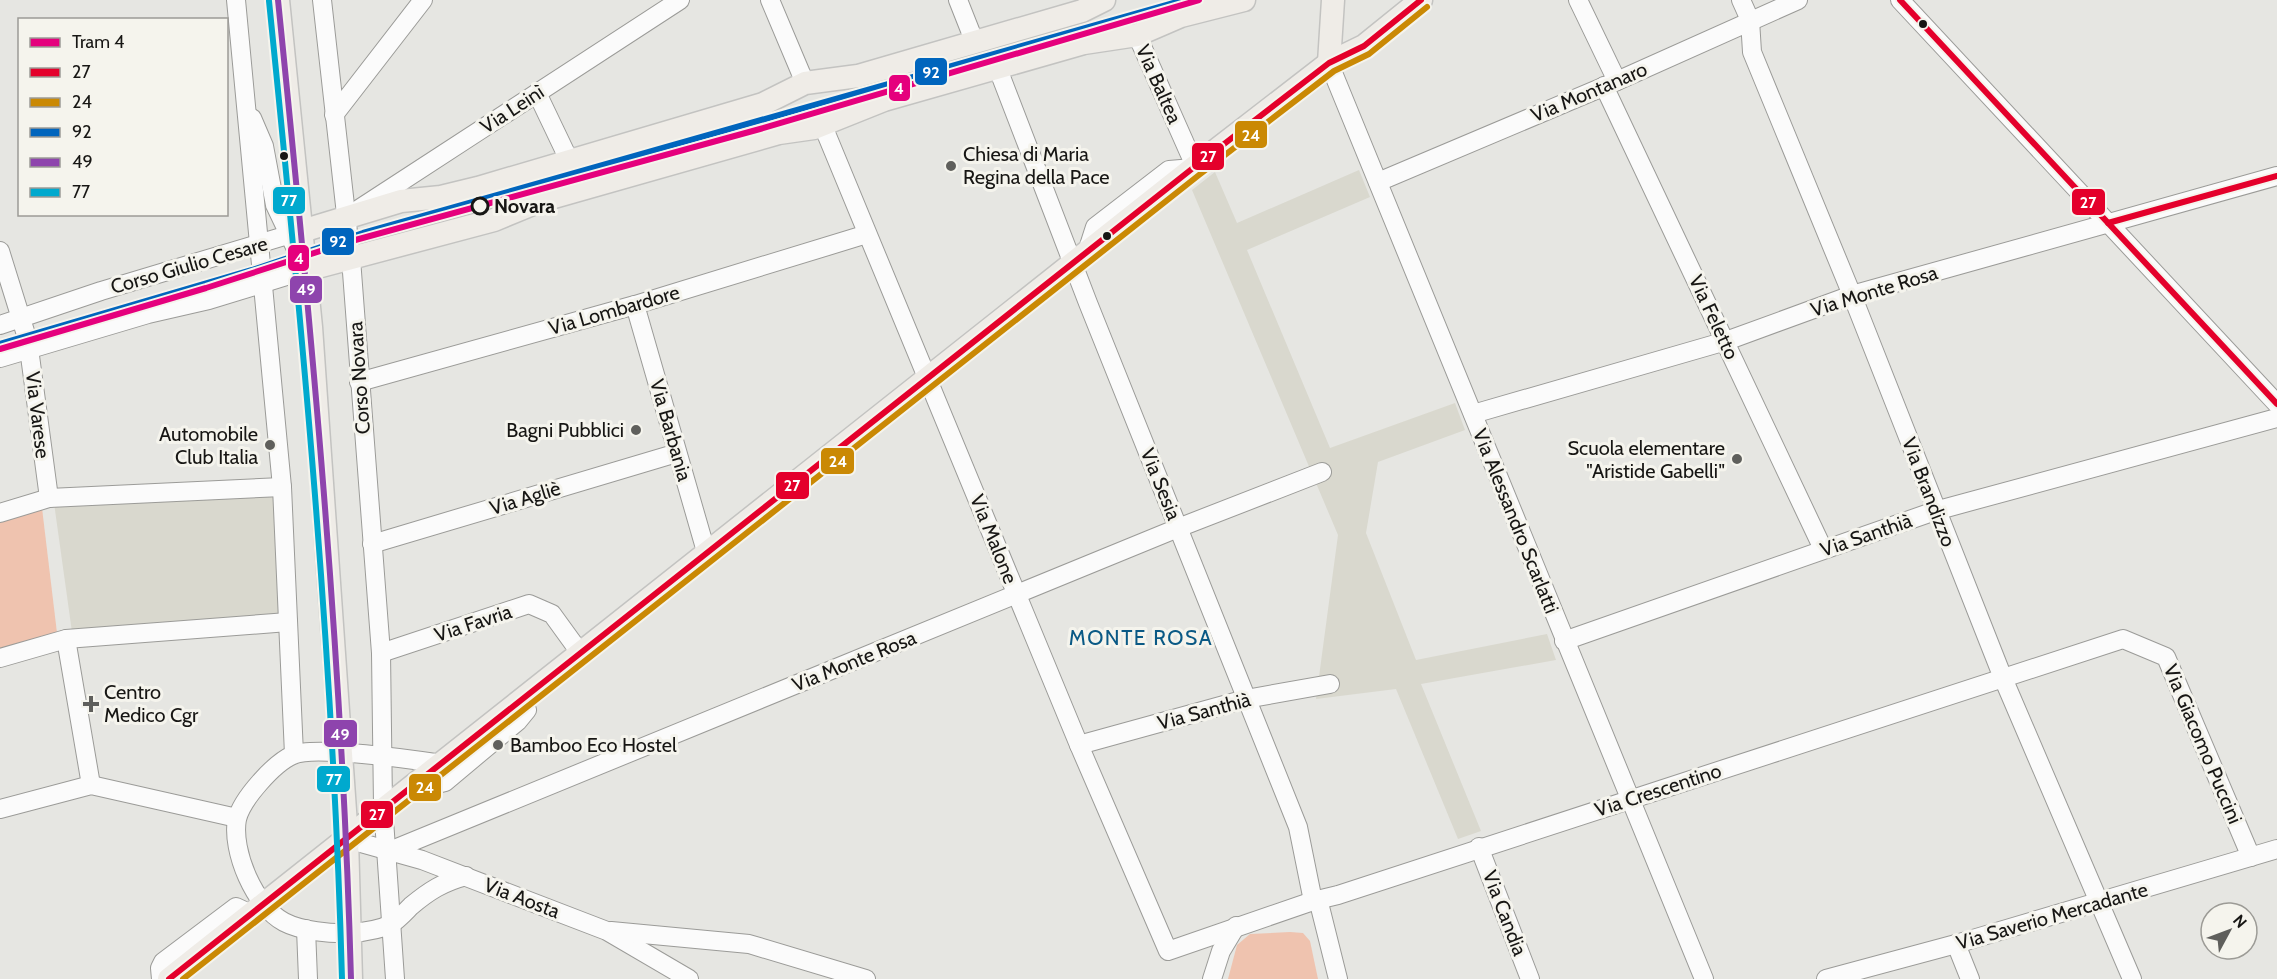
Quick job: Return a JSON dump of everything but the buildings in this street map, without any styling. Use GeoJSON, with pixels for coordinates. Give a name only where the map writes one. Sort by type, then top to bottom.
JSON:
{"type":"FeatureCollection","features":[{"type":"Feature","properties":{"kind":"main road"},"geometry":{"type":"LineString","coordinates":[[278,0],[295,233],[306,270],[346,839],[351,979]]}},
{"type":"Feature","properties":{"kind":"main road","name":"Corso Giulio Cesare"},"geometry":{"type":"LineString","coordinates":[[295,233],[401,201],[441,197],[478,188],[763,104],[805,83],[858,76],[1082,11],[1104,0]]}},
{"type":"Feature","properties":{"kind":"main road","name":"Corso Giulio Cesare"},"geometry":{"type":"LineString","coordinates":[[306,270],[494,220],[540,201],[779,133],[823,126],[884,100],[1084,43],[1137,34],[1181,16],[1244,0]]}},
{"type":"Feature","properties":{"kind":"main road"},"geometry":{"type":"LineString","coordinates":[[1329,63],[1333,0]]}},
{"type":"Feature","properties":{"kind":"main road"},"geometry":{"type":"LineString","coordinates":[[169,979],[929,380],[1194,167],[1329,63],[1364,46],[1420,0]]}},
{"type":"Feature","properties":{"kind":"street"},"geometry":{"type":"LineString","coordinates":[[236,0],[282,486],[294,754]]}},
{"type":"Feature","properties":{"kind":"street","name":"Corso Novara"},"geometry":{"type":"LineString","coordinates":[[322,0],[344,218],[351,259],[381,653],[384,809],[395,979]]}},
{"type":"Feature","properties":{"kind":"street"},"geometry":{"type":"LineString","coordinates":[[334,115],[423,0]]}},
{"type":"Feature","properties":{"kind":"street","name":"Via Leinì"},"geometry":{"type":"LineString","coordinates":[[344,218],[680,0]]}},
{"type":"Feature","properties":{"kind":"street"},"geometry":{"type":"LineString","coordinates":[[770,0],[805,83]]}},
{"type":"Feature","properties":{"kind":"street"},"geometry":{"type":"LineString","coordinates":[[958,0],[975,43]]}},
{"type":"Feature","properties":{"kind":"street","name":"Via Feletto"},"geometry":{"type":"LineString","coordinates":[[1578,0],[1610,84],[1823,549]]}},
{"type":"Feature","properties":{"kind":"street","name":"Via Brandizzo"},"geometry":{"type":"LineString","coordinates":[[1742,0],[1750,20],[1752,52],[1852,296],[1935,511],[2003,678],[2132,979]]}},
{"type":"Feature","properties":{"kind":"street","name":"Via Montanaro"},"geometry":{"type":"LineString","coordinates":[[1378,182],[1610,84],[1798,0]]}},
{"type":"Feature","properties":{"kind":"street"},"geometry":{"type":"LineString","coordinates":[[1900,0],[2277,404]]}},
{"type":"Feature","properties":{"kind":"street","name":"Via Baltea"},"geometry":{"type":"LineString","coordinates":[[1137,34],[1194,167]]}},
{"type":"Feature","properties":{"kind":"street","name":"Via Alessandro Scarlatti"},"geometry":{"type":"LineString","coordinates":[[1329,63],[1704,979]]}},
{"type":"Feature","properties":{"kind":"street","name":"Via Sesia"},"geometry":{"type":"LineString","coordinates":[[998,69],[1080,259],[1178,528],[1298,827],[1315,900],[1338,979]]}},
{"type":"Feature","properties":{"kind":"street"},"geometry":{"type":"LineString","coordinates":[[537,93],[569,160]]}},
{"type":"Feature","properties":{"kind":"street"},"geometry":{"type":"LineString","coordinates":[[245,103],[264,147],[268,182],[295,233]]}},
{"type":"Feature","properties":{"kind":"street","name":"Via Malone"},"geometry":{"type":"LineString","coordinates":[[823,126],[1079,745],[1168,951]]}},
{"type":"Feature","properties":{"kind":"street","name":"Via Monte Rosa"},"geometry":{"type":"LineString","coordinates":[[1473,414],[1726,340],[1852,296],[2277,176]]}},
{"type":"Feature","properties":{"kind":"street","name":"Corso Giulio Cesare"},"geometry":{"type":"LineString","coordinates":[[0,325],[24,325],[101,291],[295,233]]}},
{"type":"Feature","properties":{"kind":"street","name":"Via Lombardore"},"geometry":{"type":"LineString","coordinates":[[359,382],[635,305],[867,234]]}},
{"type":"Feature","properties":{"kind":"street","name":"Via Varese"},"geometry":{"type":"LineString","coordinates":[[0,250],[30,350],[49,498]]}},
{"type":"Feature","properties":{"kind":"street","name":"Corso Giulio Cesare"},"geometry":{"type":"LineString","coordinates":[[0,358],[262,285],[306,270]]}},
{"type":"Feature","properties":{"kind":"street","name":"Via Barbania"},"geometry":{"type":"LineString","coordinates":[[635,305],[707,555]]}},
{"type":"Feature","properties":{"kind":"street","name":"Via Santhià"},"geometry":{"type":"LineString","coordinates":[[1564,641],[1935,511],[2277,418]]}},
{"type":"Feature","properties":{"kind":"street","name":"Via Agliè"},"geometry":{"type":"LineString","coordinates":[[372,544],[677,453]]}},
{"type":"Feature","properties":{"kind":"street","name":"Via Monte Rosa"},"geometry":{"type":"LineString","coordinates":[[387,852],[1178,528],[1322,472]]}},
{"type":"Feature","properties":{"kind":"street"},"geometry":{"type":"LineString","coordinates":[[0,513],[49,498],[282,486]]}},
{"type":"Feature","properties":{"kind":"street","name":"Via Favria"},"geometry":{"type":"LineString","coordinates":[[381,653],[529,604],[552,614],[581,654]]}},
{"type":"Feature","properties":{"kind":"street"},"geometry":{"type":"LineString","coordinates":[[0,658],[66,639],[288,622]]}},
{"type":"Feature","properties":{"kind":"street"},"geometry":{"type":"LineString","coordinates":[[66,639],[91,785]]}},
{"type":"Feature","properties":{"kind":"street","name":"Via Giacomo Puccini"},"geometry":{"type":"LineString","coordinates":[[2003,678],[2123,639],[2166,657],[2251,857]]}},
{"type":"Feature","properties":{"kind":"street","name":"Via Crescentino"},"geometry":{"type":"LineString","coordinates":[[1168,951],[1315,900],[2003,678]]}},
{"type":"Feature","properties":{"kind":"street","name":"Via Santhià"},"geometry":{"type":"LineString","coordinates":[[1079,745],[1246,699],[1330,684]]}},
{"type":"Feature","properties":{"kind":"street"},"geometry":{"type":"LineString","coordinates":[[419,782],[429,786],[444,782],[518,722],[526,710],[523,700]]}},
{"type":"Feature","properties":{"kind":"street"},"geometry":{"type":"LineString","coordinates":[[258,909],[245,873],[237,839],[237,818],[251,794],[268,774],[294,754],[339,752],[442,764]]}},
{"type":"Feature","properties":{"kind":"street"},"geometry":{"type":"LineString","coordinates":[[0,809],[91,785],[237,818]]}},
{"type":"Feature","properties":{"kind":"street","name":"Via Aosta"},"geometry":{"type":"LineString","coordinates":[[346,839],[422,860],[607,931],[689,979]]}},
{"type":"Feature","properties":{"kind":"street","name":"Via Candia"},"geometry":{"type":"LineString","coordinates":[[1479,847],[1530,979]]}},
{"type":"Feature","properties":{"kind":"street","name":"Via Saverio Mercadante"},"geometry":{"type":"LineString","coordinates":[[1826,979],[1956,944],[2277,849]]}},
{"type":"Feature","properties":{"kind":"street"},"geometry":{"type":"LineString","coordinates":[[161,979],[160,968],[163,962],[236,907],[258,909],[284,922],[306,929],[348,933],[392,924],[436,887],[466,876]]}},
{"type":"Feature","properties":{"kind":"street"},"geometry":{"type":"LineString","coordinates":[[1212,979],[1221,951],[1236,926]]}},
{"type":"Feature","properties":{"kind":"street"},"geometry":{"type":"LineString","coordinates":[[306,929],[308,979]]}},
{"type":"Feature","properties":{"kind":"street"},"geometry":{"type":"LineString","coordinates":[[607,931],[749,944],[866,979]]}},
{"type":"Feature","properties":{"kind":"street"},"geometry":{"type":"LineString","coordinates":[[1956,944],[1970,979]]}},
{"type":"Feature","properties":{"kind":"shaded area"},"geometry":{"type":"Polygon","coordinates":[[[1359,170],[1370,197],[1247,250],[1330,448],[1455,403],[1465,430],[1378,462],[1366,533],[1416,660],[1547,634],[1556,660],[1421,684],[1481,831],[1458,839],[1396,689],[1316,699],[1338,535],[1192,190],[1215,172],[1237,223],[1359,170]]]}},
{"type":"Feature","properties":{"kind":"shaded area"},"geometry":{"type":"Polygon","coordinates":[[[276,491],[283,618],[72,632],[54,503],[276,491]]]}},
{"type":"Feature","properties":{"kind":"shaded area"},"geometry":{"type":"Polygon","coordinates":[[[42,508],[57,633],[0,650],[0,521],[42,508]]]}},
{"type":"Feature","properties":{"kind":"shaded area"},"geometry":{"type":"Polygon","coordinates":[[[1303,933],[1310,941],[1318,979],[1228,979],[1237,945],[1250,934],[1303,933]]]}},
{"type":"Feature","properties":{"kind":"tram line","name":"4"},"geometry":{"type":"LineString","coordinates":[[0,349],[206,288],[348,242],[760,129],[1199,0]]}},
{"type":"Feature","properties":{"kind":"transit line","name":"49"},"geometry":{"type":"LineString","coordinates":[[278,0],[324,489],[347,856],[351,979]]}},
{"type":"Feature","properties":{"kind":"transit line","name":"92"},"geometry":{"type":"LineString","coordinates":[[0,344],[252,270],[363,233],[1184,0]]}},
{"type":"Feature","properties":{"kind":"transit line","name":"27"},"geometry":{"type":"LineString","coordinates":[[169,979],[1193,168],[1329,63],[1364,46],[1421,0]]}},
{"type":"Feature","properties":{"kind":"transit line","name":"27"},"geometry":{"type":"LineString","coordinates":[[1900,0],[2277,404]]}},
{"type":"Feature","properties":{"kind":"transit line","name":"77"},"geometry":{"type":"LineString","coordinates":[[269,1],[304,367],[324,612],[338,856],[342,979]]}},
{"type":"Feature","properties":{"kind":"transit line","name":"24"},"geometry":{"type":"LineString","coordinates":[[183,979],[1199,175],[1334,71],[1369,54],[1427,7]]}},
{"type":"Feature","properties":{"kind":"transit line","name":"27"},"geometry":{"type":"LineString","coordinates":[[2108,223],[2277,176]]}},
{"type":"Feature","properties":{"kind":"place","name":"Chiesa di Maria Regina della Pace"},"geometry":{"type":"Point","coordinates":[951,166]}},
{"type":"Feature","properties":{"kind":"place","name":"Novara"},"geometry":{"type":"Point","coordinates":[480,206]}},
{"type":"Feature","properties":{"kind":"place","name":"Bagni Pubblici"},"geometry":{"type":"Point","coordinates":[636,430]}},
{"type":"Feature","properties":{"kind":"place","name":"Automobile Club Italia"},"geometry":{"type":"Point","coordinates":[270,445]}},
{"type":"Feature","properties":{"kind":"place","name":"Scuola elementare \"Aristide Gabelli\""},"geometry":{"type":"Point","coordinates":[1737,459]}},
{"type":"Feature","properties":{"kind":"place","name":"Centro Medico Cgr"},"geometry":{"type":"Point","coordinates":[91,704]}},
{"type":"Feature","properties":{"kind":"place","name":"Bamboo Eco Hostel"},"geometry":{"type":"Point","coordinates":[498,745]}},
{"type":"Feature","properties":{"kind":"district","name":"MONTE ROSA"},"geometry":{"type":"Point","coordinates":[1141,638]}}]}
